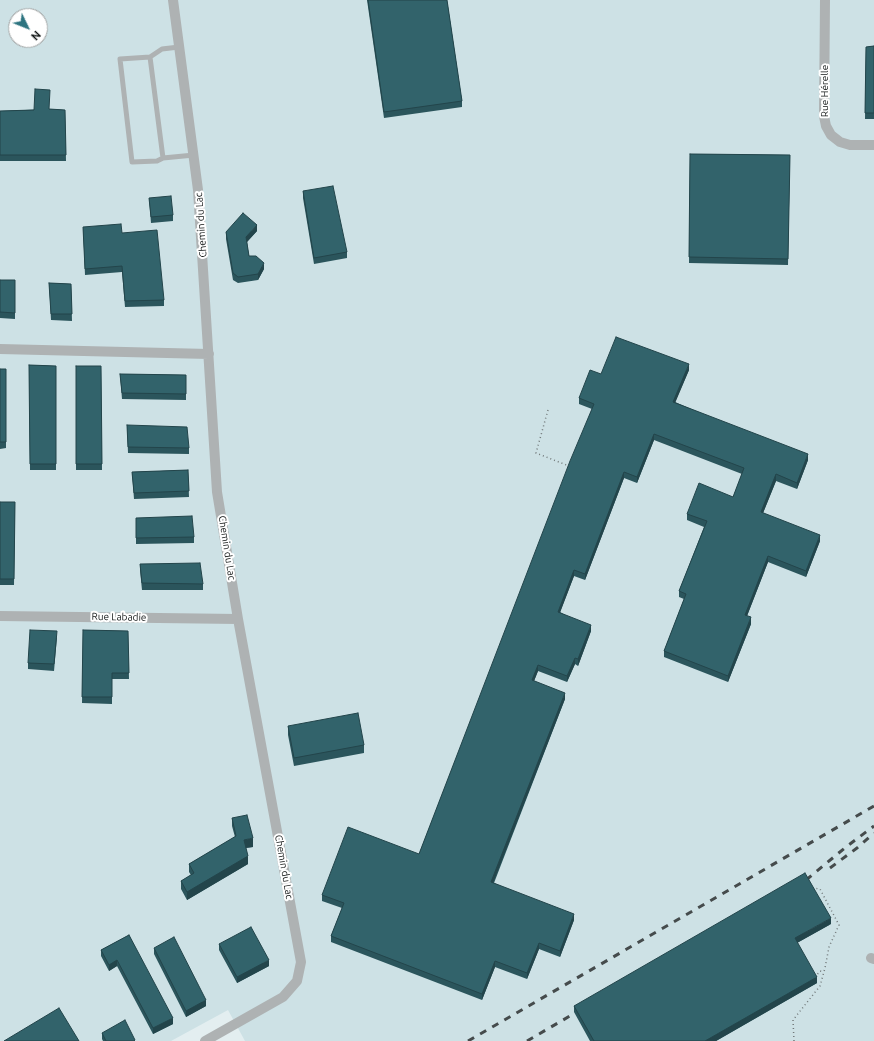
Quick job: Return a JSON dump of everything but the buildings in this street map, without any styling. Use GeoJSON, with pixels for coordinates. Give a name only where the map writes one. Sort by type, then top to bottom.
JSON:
{"type":"FeatureCollection","features":[{"type":"Feature","properties":{"kind":"street","name":"Chemin du Lac"},"geometry":{"type":"LineString","coordinates":[[173,0],[198,190],[217,492],[238,619],[301,962],[297,981],[284,997],[205,1041]]}},
{"type":"Feature","properties":{"kind":"street","name":"Rue Hérelle"},"geometry":{"type":"LineString","coordinates":[[825,0],[824,116],[826,126],[830,135],[840,142],[850,145],[874,145]]}},
{"type":"Feature","properties":{"kind":"street"},"geometry":{"type":"LineString","coordinates":[[0,349],[209,354]]}},
{"type":"Feature","properties":{"kind":"street","name":"Rue Labadie"},"geometry":{"type":"LineString","coordinates":[[0,616],[238,619]]}},
{"type":"Feature","properties":{"kind":"lane"},"geometry":{"type":"LineString","coordinates":[[179,47],[162,49],[150,57],[120,59],[132,162],[157,161],[163,158],[194,155]]}},
{"type":"Feature","properties":{"kind":"lane"},"geometry":{"type":"LineString","coordinates":[[150,57],[163,158]]}},
{"type":"Feature","properties":{"kind":"path"},"geometry":{"type":"LineString","coordinates":[[548,410],[536,453],[570,467]]}},
{"type":"Feature","properties":{"kind":"path"},"geometry":{"type":"LineString","coordinates":[[794,1041],[793,1020],[820,986],[829,947],[839,925],[820,889],[810,887]]}},
{"type":"Feature","properties":{"kind":"path"},"geometry":{"type":"LineString","coordinates":[[814,978],[820,971],[824,972]]}},
{"type":"Feature","properties":{"kind":"shaded area"},"geometry":{"type":"Polygon","coordinates":[[[0,0],[874,0],[874,1041],[245,1041],[228,1010],[171,1041],[0,1041],[0,0]]]}},
{"type":"Feature","properties":{"kind":"railway"},"geometry":{"type":"LineString","coordinates":[[468,1041],[874,806]]}},
{"type":"Feature","properties":{"kind":"railway"},"geometry":{"type":"LineString","coordinates":[[806,880],[874,826]]}},
{"type":"Feature","properties":{"kind":"railway"},"geometry":{"type":"LineString","coordinates":[[830,868],[874,833]]}},
{"type":"Feature","properties":{"kind":"railway"},"geometry":{"type":"LineString","coordinates":[[527,1041],[575,1013]]}}]}
